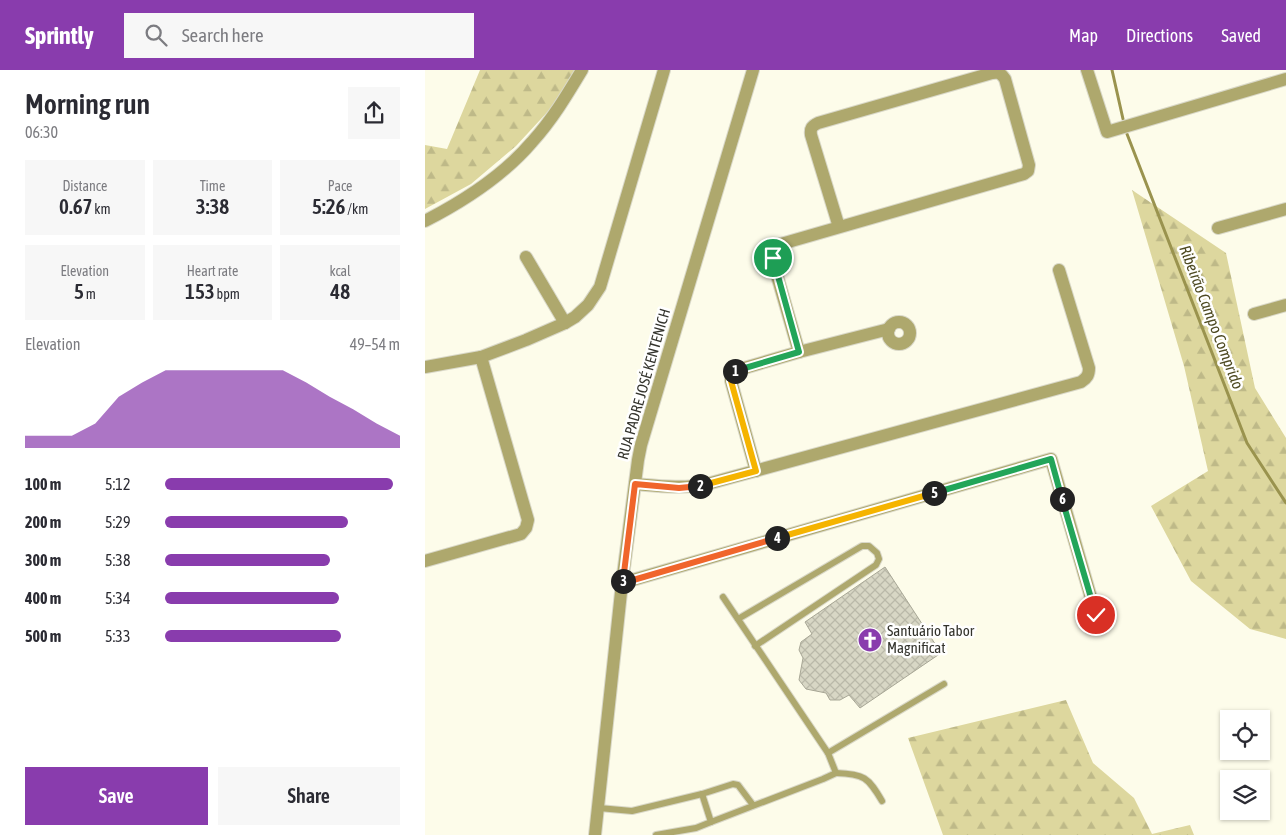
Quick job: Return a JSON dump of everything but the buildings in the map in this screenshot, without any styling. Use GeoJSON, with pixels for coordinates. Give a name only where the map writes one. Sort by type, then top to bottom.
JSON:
{"type":"FeatureCollection","features":[{"type":"Feature","properties":{"kind":"street"},"geometry":{"type":"LineString","coordinates":[[425,221],[495,178],[517,159],[565,100],[582,70]]}},
{"type":"Feature","properties":{"kind":"street"},"geometry":{"type":"LineString","coordinates":[[425,367],[481,357],[526,340],[565,323],[588,305],[600,287],[664,70]]}},
{"type":"Feature","properties":{"kind":"street","name":"RUA PADRE JOSÉ KENTENICH"},"geometry":{"type":"LineString","coordinates":[[595,835],[623,583],[641,445],[753,70]]}},
{"type":"Feature","properties":{"kind":"street"},"geometry":{"type":"LineString","coordinates":[[1087,70],[1107,132],[1286,79]]}},
{"type":"Feature","properties":{"kind":"street"},"geometry":{"type":"LineString","coordinates":[[799,352],[772,252],[781,244],[1024,174],[1029,166],[1027,157],[1005,79],[1002,75],[997,72],[991,73],[813,126],[811,135],[839,227]]}},
{"type":"Feature","properties":{"kind":"street"},"geometry":{"type":"LineString","coordinates":[[1218,228],[1286,209]]}},
{"type":"Feature","properties":{"kind":"street"},"geometry":{"type":"LineString","coordinates":[[526,257],[565,323]]}},
{"type":"Feature","properties":{"kind":"street"},"geometry":{"type":"LineString","coordinates":[[635,484],[679,488],[694,487],[1081,382],[1089,374],[1089,368],[1059,270]]}},
{"type":"Feature","properties":{"kind":"street"},"geometry":{"type":"LineString","coordinates":[[1254,314],[1286,305]]}},
{"type":"Feature","properties":{"kind":"street"},"geometry":{"type":"LineString","coordinates":[[756,471],[731,381],[734,371],[889,329]]}},
{"type":"Feature","properties":{"kind":"street"},"geometry":{"type":"LineString","coordinates":[[425,561],[521,534],[526,528],[528,520],[481,357]]}},
{"type":"Feature","properties":{"kind":"street"},"geometry":{"type":"LineString","coordinates":[[623,583],[1051,459],[1096,615]]}},
{"type":"Feature","properties":{"kind":"lane"},"geometry":{"type":"LineString","coordinates":[[738,619],[862,546],[869,546],[877,554],[879,559],[876,565],[755,646]]}},
{"type":"Feature","properties":{"kind":"lane"},"geometry":{"type":"LineString","coordinates":[[723,597],[827,753],[836,773]]}},
{"type":"Feature","properties":{"kind":"lane"},"geometry":{"type":"LineString","coordinates":[[827,753],[944,684]]}},
{"type":"Feature","properties":{"kind":"lane"},"geometry":{"type":"LineString","coordinates":[[656,835],[696,828],[823,780],[836,773],[855,774],[863,778],[873,786],[882,802]]}},
{"type":"Feature","properties":{"kind":"lane"},"geometry":{"type":"LineString","coordinates":[[599,808],[632,811],[702,794],[733,784],[737,785],[753,805]]}},
{"type":"Feature","properties":{"kind":"lane"},"geometry":{"type":"LineString","coordinates":[[702,794],[711,822]]}},
{"type":"Feature","properties":{"kind":"green space"},"geometry":{"type":"Polygon","coordinates":[[[480,70],[575,70],[552,107],[516,146],[471,184],[425,209],[425,145],[447,149],[480,70]]]}},
{"type":"Feature","properties":{"kind":"green space"},"geometry":{"type":"Polygon","coordinates":[[[1132,190],[1226,253],[1255,388],[1286,438],[1286,639],[1250,629],[1191,581],[1151,506],[1208,471],[1184,366],[1132,190]]]}},
{"type":"Feature","properties":{"kind":"green space"},"geometry":{"type":"Polygon","coordinates":[[[1066,700],[1093,763],[1134,798],[1152,834],[1190,825],[1194,835],[943,835],[908,738],[1066,700]]]}},
{"type":"Feature","properties":{"kind":"waterway","name":"Ribeirão Campo Comprido"},"geometry":{"type":"LineString","coordinates":[[1112,70],[1123,119]]}},
{"type":"Feature","properties":{"kind":"waterway","name":"Ribeirão Campo Comprido"},"geometry":{"type":"LineString","coordinates":[[1127,134],[1247,443],[1286,503]]}},
{"type":"Feature","properties":{"kind":"place","name":"Santuário Tabor Magnificat"},"geometry":{"type":"Point","coordinates":[870,640]}},
{"type":"Feature","properties":{"kind":"route"},"geometry":{"type":"LineString","coordinates":[[773,258],[799,352],[734,371],[731,376],[756,471],[694,487],[679,488],[635,484],[623,583],[1051,459],[1096,615]]}}]}
